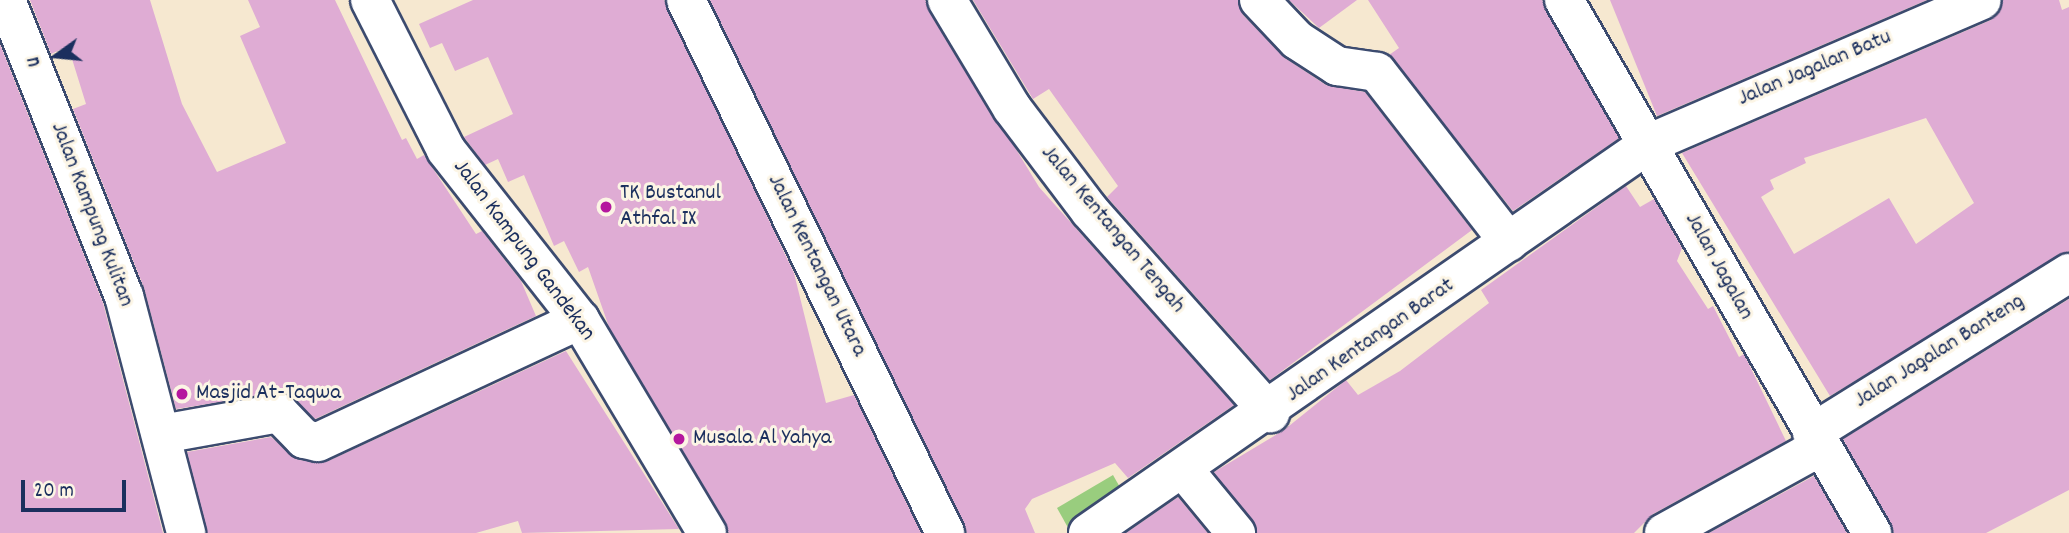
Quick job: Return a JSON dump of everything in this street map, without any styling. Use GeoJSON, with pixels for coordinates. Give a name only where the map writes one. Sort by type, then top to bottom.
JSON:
{"type":"FeatureCollection","features":[{"type":"Feature","properties":{"kind":"street","name":"Jalan Kampung Kulitan"},"geometry":{"type":"LineString","coordinates":[[6,0],[124,296],[186,533]]}},
{"type":"Feature","properties":{"kind":"street","name":"Jalan Kampung Gandekan"},"geometry":{"type":"LineString","coordinates":[[370,0],[446,150],[580,320],[707,533]]}},
{"type":"Feature","properties":{"kind":"street","name":"Jalan Kentangan Utara"},"geometry":{"type":"LineString","coordinates":[[686,0],[946,533]]}},
{"type":"Feature","properties":{"kind":"street","name":"Jalan Kentangan Tengah"},"geometry":{"type":"LineString","coordinates":[[947,0],[1012,108],[1090,211],[1270,413]]}},
{"type":"Feature","properties":{"kind":"street"},"geometry":{"type":"LineString","coordinates":[[1259,0],[1297,40],[1337,66],[1377,72],[1509,242]]}},
{"type":"Feature","properties":{"kind":"street","name":"Jalan Jagalan"},"geometry":{"type":"LineString","coordinates":[[1564,0],[1650,143],[1816,440],[1872,533]]}},
{"type":"Feature","properties":{"kind":"street","name":"Jalan Jagalan Batu"},"geometry":{"type":"LineString","coordinates":[[1650,143],[1982,0]]}},
{"type":"Feature","properties":{"kind":"street","name":"Jalan Kentangan Barat"},"geometry":{"type":"LineString","coordinates":[[1088,533],[1270,413],[1650,143]]}},
{"type":"Feature","properties":{"kind":"street","name":"Jalan Jagalan Banteng"},"geometry":{"type":"LineString","coordinates":[[1664,533],[1816,440],[2069,273]]}},
{"type":"Feature","properties":{"kind":"street"},"geometry":{"type":"LineString","coordinates":[[162,434],[279,413],[304,439],[318,442],[580,320]]}},
{"type":"Feature","properties":{"kind":"street"},"geometry":{"type":"LineString","coordinates":[[1184,470],[1236,533]]}},
{"type":"Feature","properties":{"kind":"green space"},"geometry":{"type":"Polygon","coordinates":[[[1113,475],[1130,505],[1071,533],[1057,508],[1113,475]]]}},
{"type":"Feature","properties":{"kind":"building"},"geometry":{"type":"Polygon","coordinates":[[[30,0],[150,0],[182,104],[217,172],[286,143],[240,36],[260,27],[248,0],[335,0],[402,140],[406,138],[417,159],[424,155],[476,234],[482,231],[521,281],[536,316],[315,419],[285,392],[176,409],[144,288],[73,109],[86,104],[68,46],[51,54],[30,0]]]}},
{"type":"Feature","properties":{"kind":"building"},"geometry":{"type":"Polygon","coordinates":[[[473,0],[664,0],[794,273],[826,403],[854,395],[921,533],[729,533],[609,327],[588,267],[579,272],[564,241],[554,246],[524,175],[508,182],[498,159],[485,165],[464,137],[513,114],[488,57],[455,71],[442,43],[430,48],[419,24],[473,0]]]}},
{"type":"Feature","properties":{"kind":"building"},"geometry":{"type":"Polygon","coordinates":[[[710,0],[925,0],[1039,187],[1234,405],[1128,478],[1115,463],[1032,499],[1025,509],[1035,533],[967,533],[710,0]]]}},
{"type":"Feature","properties":{"kind":"building"},"geometry":{"type":"Polygon","coordinates":[[[973,0],[1238,0],[1243,15],[1285,58],[1326,85],[1365,92],[1472,230],[1270,380],[1107,197],[1118,186],[1049,89],[1033,99],[973,0]]]}},
{"type":"Feature","properties":{"kind":"building"},"geometry":{"type":"Polygon","coordinates":[[[1289,0],[1357,0],[1319,28],[1289,0]]]}},
{"type":"Feature","properties":{"kind":"building"},"geometry":{"type":"Polygon","coordinates":[[[1368,0],[1542,0],[1619,138],[1513,211],[1389,55],[1399,48],[1368,0]]]}},
{"type":"Feature","properties":{"kind":"building"},"geometry":{"type":"Polygon","coordinates":[[[1610,0],[1927,0],[1657,116],[1610,0]]]}},
{"type":"Feature","properties":{"kind":"building"},"geometry":{"type":"Polygon","coordinates":[[[2003,0],[2059,0],[2062,10],[2069,7],[2069,251],[1830,396],[1682,153],[1991,20],[2003,0]],[[1926,118],[1804,158],[1806,163],[1770,180],[1774,189],[1761,197],[1794,254],[1889,198],[1916,244],[1974,203],[1926,118]]]}},
{"type":"Feature","properties":{"kind":"building"},"geometry":{"type":"Polygon","coordinates":[[[0,44],[103,303],[163,533],[0,533],[0,44]]]}},
{"type":"Feature","properties":{"kind":"building"},"geometry":{"type":"Polygon","coordinates":[[[1626,186],[1640,207],[1654,199],[1682,248],[1677,261],[1708,309],[1713,306],[1739,357],[1744,354],[1786,441],[1653,514],[1634,533],[1257,533],[1214,472],[1284,430],[1346,380],[1358,395],[1400,371],[1489,303],[1481,290],[1626,186]]]}},
{"type":"Feature","properties":{"kind":"building"},"geometry":{"type":"Polygon","coordinates":[[[2069,299],[2069,490],[1986,533],[1894,533],[1843,439],[2069,299]]]}},
{"type":"Feature","properties":{"kind":"building"},"geometry":{"type":"Polygon","coordinates":[[[566,351],[679,529],[522,533],[518,521],[476,533],[207,533],[187,452],[271,437],[299,460],[326,462],[566,351]]]}},
{"type":"Feature","properties":{"kind":"building"},"geometry":{"type":"Polygon","coordinates":[[[1814,476],[1847,533],[1709,533],[1814,476]]]}},
{"type":"Feature","properties":{"kind":"building"},"geometry":{"type":"Polygon","coordinates":[[[1178,497],[1208,533],[1126,533],[1178,497]]]}},
{"type":"Feature","properties":{"kind":"place","name":"TK Bustanul Athfal IX"},"geometry":{"type":"Point","coordinates":[606,207]}},
{"type":"Feature","properties":{"kind":"place","name":"Masjid At-Taqwa"},"geometry":{"type":"Point","coordinates":[182,394]}},
{"type":"Feature","properties":{"kind":"place","name":"Musala Al Yahya"},"geometry":{"type":"Point","coordinates":[679,439]}}]}
